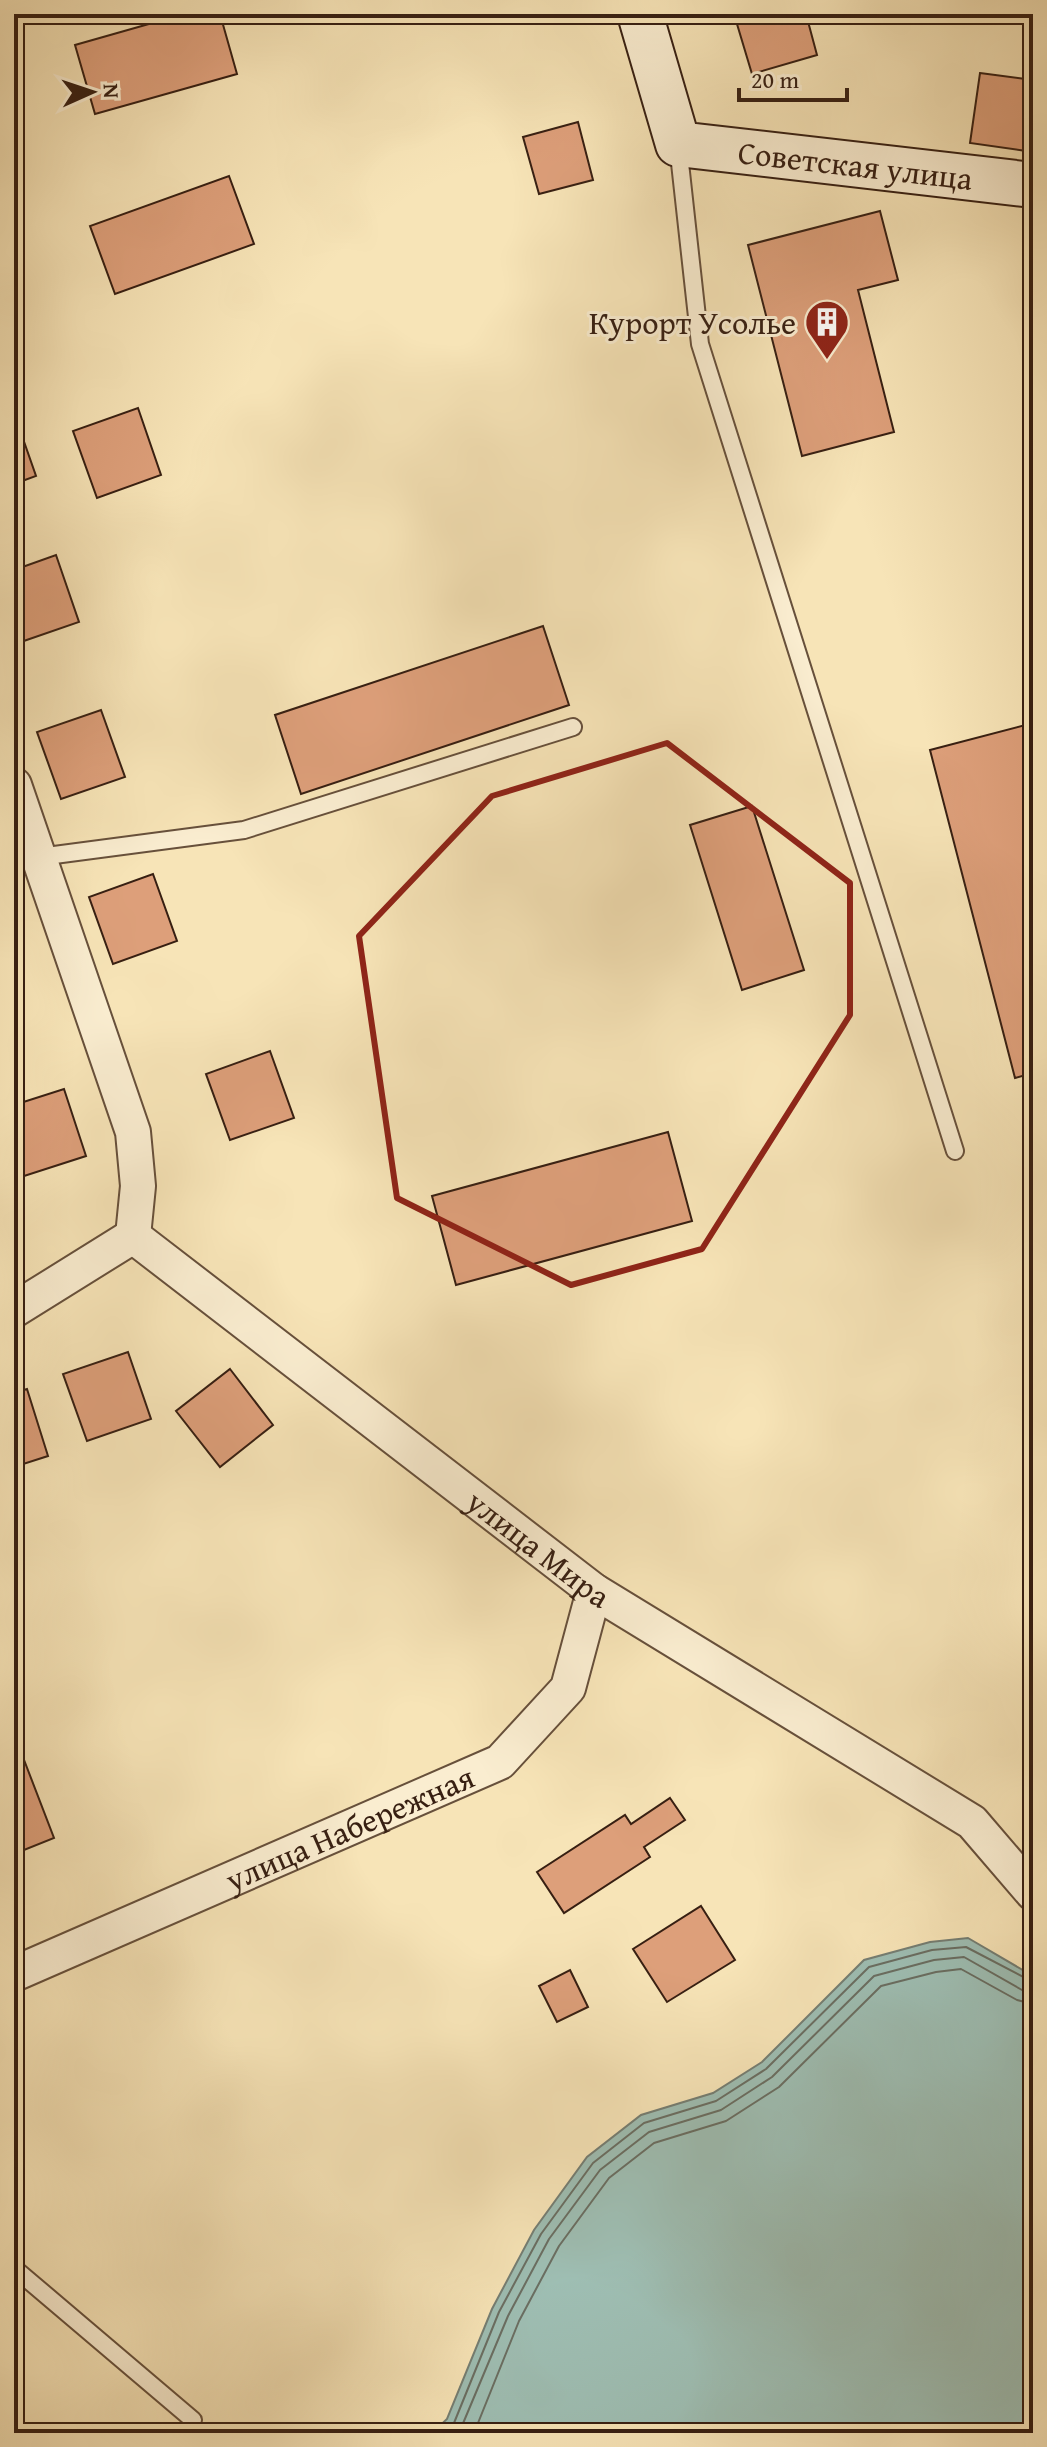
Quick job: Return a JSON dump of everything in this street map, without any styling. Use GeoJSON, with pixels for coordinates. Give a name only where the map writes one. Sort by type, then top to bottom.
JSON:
{"type":"FeatureCollection","features":[{"type":"Feature","properties":{"kind":"street"},"geometry":{"type":"LineString","coordinates":[[640,14],[678,144]]}},
{"type":"Feature","properties":{"kind":"street","name":"Советская улица"},"geometry":{"type":"LineString","coordinates":[[678,144],[1033,185]]}},
{"type":"Feature","properties":{"kind":"street"},"geometry":{"type":"LineString","coordinates":[[14,785],[133,1132],[138,1186],[133,1236],[14,1310]]}},
{"type":"Feature","properties":{"kind":"street","name":"улица Мира"},"geometry":{"type":"LineString","coordinates":[[133,1236],[594,1591],[972,1822],[1033,1893]]}},
{"type":"Feature","properties":{"kind":"street","name":"улица Набережная"},"geometry":{"type":"LineString","coordinates":[[14,1974],[500,1762],[568,1688],[594,1591]]}},
{"type":"Feature","properties":{"kind":"lane"},"geometry":{"type":"LineString","coordinates":[[678,144],[700,344],[955,1151]]}},
{"type":"Feature","properties":{"kind":"lane"},"geometry":{"type":"LineString","coordinates":[[39,857],[244,830],[573,727]]}},
{"type":"Feature","properties":{"kind":"lane"},"geometry":{"type":"LineString","coordinates":[[14,2268],[193,2420]]}},
{"type":"Feature","properties":{"kind":"highlighted area"},"geometry":{"type":"Polygon","coordinates":[[[667,743],[850,883],[850,1015],[702,1249],[571,1285],[397,1198],[359,936],[492,796],[667,743]]]}},
{"type":"Feature","properties":{"kind":"water"},"geometry":{"type":"Polygon","coordinates":[[[968,1938],[1033,1976],[1033,2433],[432,2433],[447,2419],[492,2309],[534,2230],[587,2157],[641,2115],[713,2093],[762,2062],[864,1960],[930,1942],[968,1938]]]}},
{"type":"Feature","properties":{"kind":"building"},"geometry":{"type":"Polygon","coordinates":[[[14,14],[50,14],[14,23],[14,14]]]}},
{"type":"Feature","properties":{"kind":"building"},"geometry":{"type":"Polygon","coordinates":[[[184,14],[220,14],[237,74],[95,114],[75,45],[184,14]]]}},
{"type":"Feature","properties":{"kind":"building"},"geometry":{"type":"Polygon","coordinates":[[[734,14],[806,14],[817,55],[752,74],[734,14]]]}},
{"type":"Feature","properties":{"kind":"building"},"geometry":{"type":"Polygon","coordinates":[[[980,73],[1033,80],[1033,152],[970,143],[980,73]]]}},
{"type":"Feature","properties":{"kind":"building"},"geometry":{"type":"Polygon","coordinates":[[[578,122],[593,180],[539,194],[523,137],[578,122]]]}},
{"type":"Feature","properties":{"kind":"building"},"geometry":{"type":"Polygon","coordinates":[[[229,176],[254,244],[115,294],[90,226],[229,176]]]}},
{"type":"Feature","properties":{"kind":"building","name":"Курорт Усолье"},"geometry":{"type":"Polygon","coordinates":[[[880,211],[898,280],[858,290],[894,432],[802,456],[748,245],[880,211]]]}},
{"type":"Feature","properties":{"kind":"building"},"geometry":{"type":"Polygon","coordinates":[[[138,408],[161,475],[97,498],[73,431],[138,408]]]}},
{"type":"Feature","properties":{"kind":"building"},"geometry":{"type":"Polygon","coordinates":[[[14,413],[36,476],[14,484],[14,413]]]}},
{"type":"Feature","properties":{"kind":"building"},"geometry":{"type":"Polygon","coordinates":[[[56,555],[79,622],[15,644],[14,570],[56,555]]]}},
{"type":"Feature","properties":{"kind":"building"},"geometry":{"type":"Polygon","coordinates":[[[543,626],[569,705],[301,794],[275,715],[543,626]]]}},
{"type":"Feature","properties":{"kind":"building"},"geometry":{"type":"Polygon","coordinates":[[[101,710],[125,777],[61,799],[37,732],[101,710]]]}},
{"type":"Feature","properties":{"kind":"building"},"geometry":{"type":"Polygon","coordinates":[[[1033,723],[1033,1073],[1015,1078],[930,750],[1033,723]]]}},
{"type":"Feature","properties":{"kind":"building"},"geometry":{"type":"Polygon","coordinates":[[[752,806],[804,970],[742,990],[690,825],[752,806]]]}},
{"type":"Feature","properties":{"kind":"building"},"geometry":{"type":"Polygon","coordinates":[[[153,874],[177,941],[113,964],[89,897],[153,874]]]}},
{"type":"Feature","properties":{"kind":"building"},"geometry":{"type":"Polygon","coordinates":[[[270,1051],[294,1118],[230,1140],[206,1074],[270,1051]]]}},
{"type":"Feature","properties":{"kind":"building"},"geometry":{"type":"Polygon","coordinates":[[[64,1089],[86,1156],[21,1177],[14,1156],[14,1105],[64,1089]]]}},
{"type":"Feature","properties":{"kind":"building"},"geometry":{"type":"Polygon","coordinates":[[[668,1132],[692,1221],[456,1285],[432,1196],[668,1132]]]}},
{"type":"Feature","properties":{"kind":"building"},"geometry":{"type":"Polygon","coordinates":[[[128,1352],[151,1419],[87,1441],[63,1374],[128,1352]]]}},
{"type":"Feature","properties":{"kind":"building"},"geometry":{"type":"Polygon","coordinates":[[[230,1369],[273,1425],[220,1467],[176,1411],[230,1369]]]}},
{"type":"Feature","properties":{"kind":"building"},"geometry":{"type":"Polygon","coordinates":[[[27,1389],[48,1456],[14,1467],[14,1393],[27,1389]]]}},
{"type":"Feature","properties":{"kind":"building"},"geometry":{"type":"Polygon","coordinates":[[[14,1740],[54,1838],[14,1854],[14,1740]]]}},
{"type":"Feature","properties":{"kind":"building"},"geometry":{"type":"Polygon","coordinates":[[[670,1798],[685,1820],[644,1847],[650,1857],[564,1913],[537,1872],[625,1815],[631,1824],[670,1798]]]}},
{"type":"Feature","properties":{"kind":"building"},"geometry":{"type":"Polygon","coordinates":[[[701,1906],[735,1960],[667,2002],[633,1949],[701,1906]]]}},
{"type":"Feature","properties":{"kind":"building"},"geometry":{"type":"Polygon","coordinates":[[[570,1970],[588,2007],[557,2022],[539,1986],[570,1970]]]}},
{"type":"Feature","properties":{"kind":"place","name":"Курорт Усолье"},"geometry":{"type":"Point","coordinates":[827,361]}}]}
